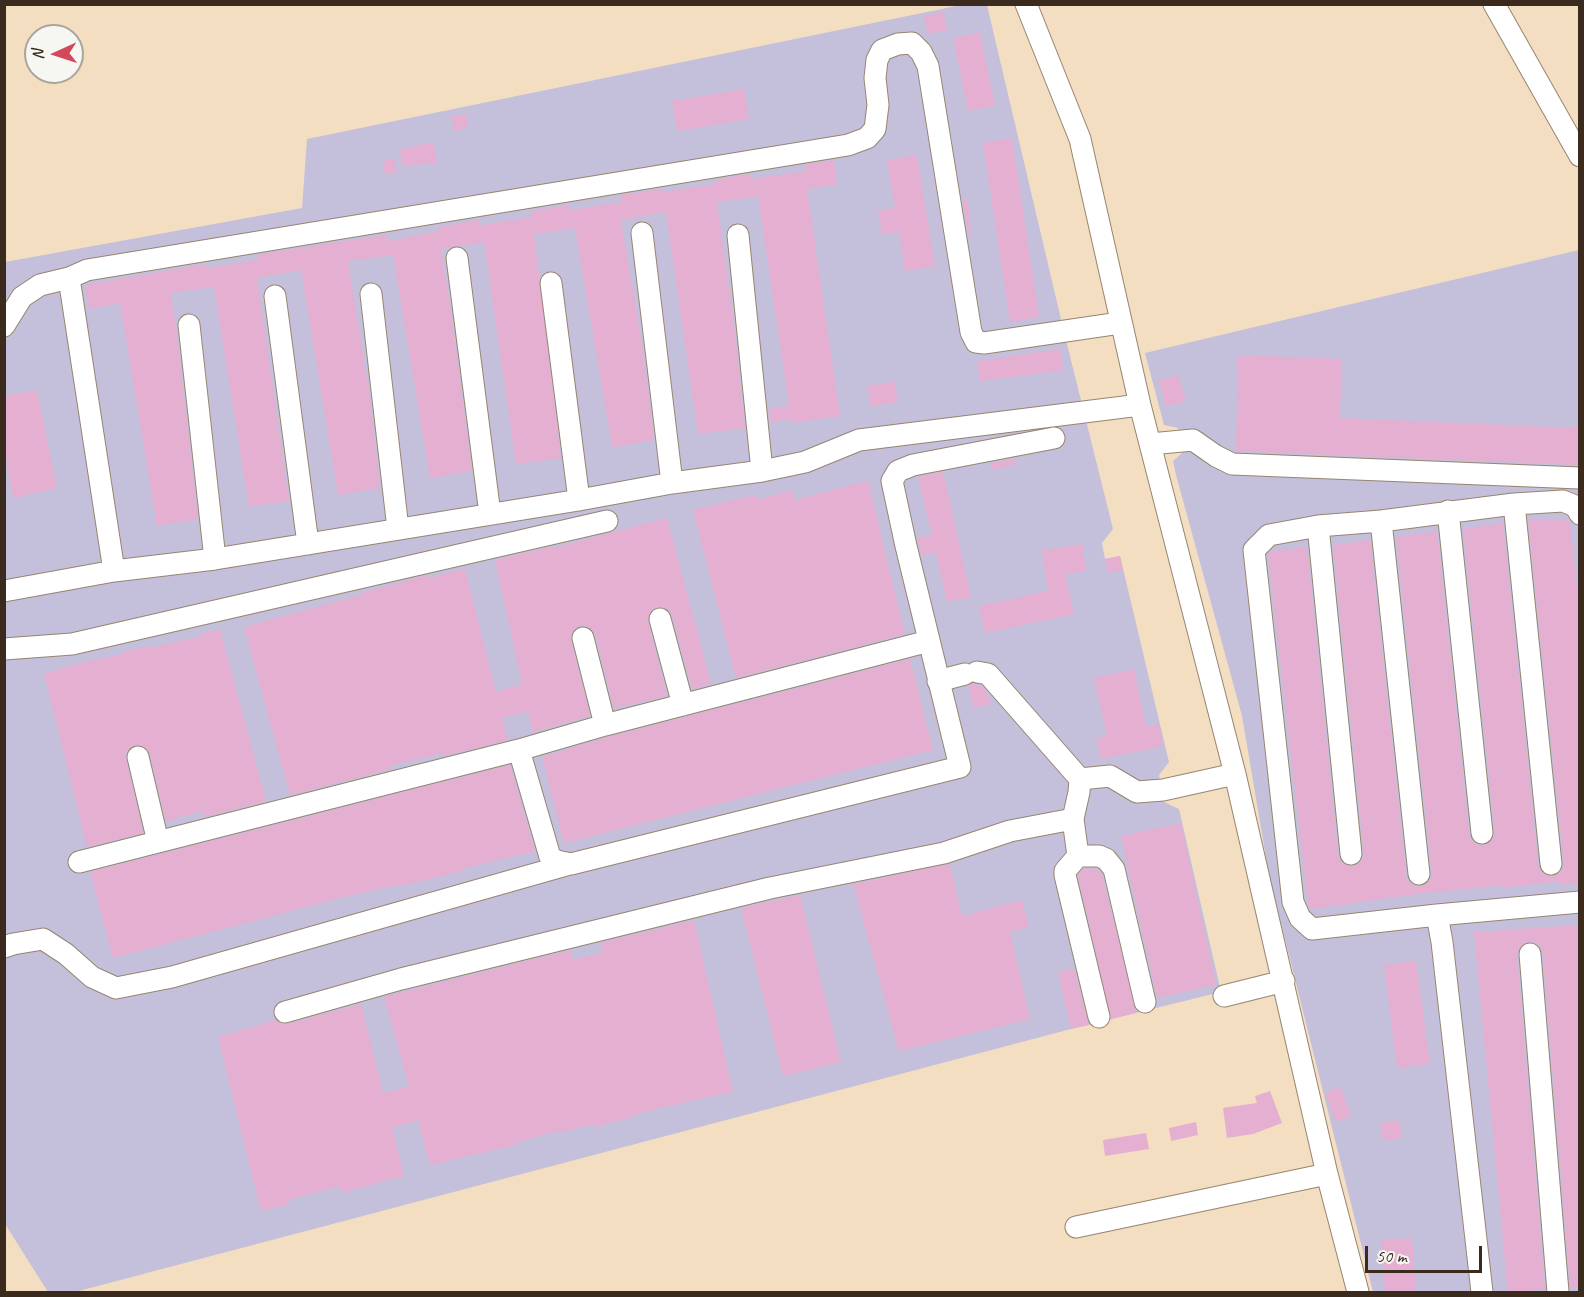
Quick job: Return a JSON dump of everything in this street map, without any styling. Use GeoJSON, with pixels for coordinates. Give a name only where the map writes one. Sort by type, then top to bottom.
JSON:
{"type":"FeatureCollection","features":[{"type":"Feature","properties":{"kind":"street"},"geometry":{"type":"LineString","coordinates":[[1026,4],[1080,139],[1120,323],[1235,774],[1327,1174],[1358,1293]]}},
{"type":"Feature","properties":{"kind":"street"},"geometry":{"type":"LineString","coordinates":[[1494,4],[1580,156]]}},
{"type":"Feature","properties":{"kind":"street"},"geometry":{"type":"LineString","coordinates":[[4,326],[22,297],[40,285],[69,278],[87,270],[848,145],[867,138],[875,129],[878,105],[875,78],[877,60],[882,50],[898,44],[912,43],[921,52],[928,66],[971,332],[976,342],[984,343],[1120,323]]}},
{"type":"Feature","properties":{"kind":"street"},"geometry":{"type":"LineString","coordinates":[[642,233],[672,483]]}},
{"type":"Feature","properties":{"kind":"street"},"geometry":{"type":"LineString","coordinates":[[738,235],[762,471]]}},
{"type":"Feature","properties":{"kind":"street"},"geometry":{"type":"LineString","coordinates":[[456,258],[490,514]]}},
{"type":"Feature","properties":{"kind":"street"},"geometry":{"type":"LineString","coordinates":[[69,278],[114,571]]}},
{"type":"Feature","properties":{"kind":"street"},"geometry":{"type":"LineString","coordinates":[[552,283],[579,500]]}},
{"type":"Feature","properties":{"kind":"street"},"geometry":{"type":"LineString","coordinates":[[371,294],[398,529]]}},
{"type":"Feature","properties":{"kind":"street"},"geometry":{"type":"LineString","coordinates":[[275,296],[308,544]]}},
{"type":"Feature","properties":{"kind":"street"},"geometry":{"type":"LineString","coordinates":[[189,325],[215,559]]}},
{"type":"Feature","properties":{"kind":"street"},"geometry":{"type":"LineString","coordinates":[[4,591],[114,571],[215,559],[672,483],[762,471],[805,462],[859,440],[1140,405]]}},
{"type":"Feature","properties":{"kind":"street"},"geometry":{"type":"LineString","coordinates":[[4,947],[43,939],[66,954],[92,977],[116,988],[172,977],[571,864],[960,767],[892,481],[898,471],[913,465],[1054,438]]}},
{"type":"Feature","properties":{"kind":"street"},"geometry":{"type":"LineString","coordinates":[[1150,444],[1193,440],[1232,464],[1580,478]]}},
{"type":"Feature","properties":{"kind":"street"},"geometry":{"type":"LineString","coordinates":[[1580,514],[1575,506],[1563,501],[1448,511],[1381,521],[1318,526],[1269,535],[1254,550],[1293,902],[1300,918],[1312,929],[1580,902]]}},
{"type":"Feature","properties":{"kind":"street"},"geometry":{"type":"LineString","coordinates":[[1514,504],[1551,864]]}},
{"type":"Feature","properties":{"kind":"street"},"geometry":{"type":"LineString","coordinates":[[1448,511],[1482,834]]}},
{"type":"Feature","properties":{"kind":"street"},"geometry":{"type":"LineString","coordinates":[[4,649],[72,644],[607,521]]}},
{"type":"Feature","properties":{"kind":"street"},"geometry":{"type":"LineString","coordinates":[[1381,521],[1419,874]]}},
{"type":"Feature","properties":{"kind":"street"},"geometry":{"type":"LineString","coordinates":[[1318,526],[1351,855]]}},
{"type":"Feature","properties":{"kind":"street"},"geometry":{"type":"LineString","coordinates":[[660,619],[683,705]]}},
{"type":"Feature","properties":{"kind":"street"},"geometry":{"type":"LineString","coordinates":[[583,638],[605,725]]}},
{"type":"Feature","properties":{"kind":"street"},"geometry":{"type":"LineString","coordinates":[[79,862],[519,750],[605,725],[929,641]]}},
{"type":"Feature","properties":{"kind":"street"},"geometry":{"type":"LineString","coordinates":[[938,681],[971,673],[988,674],[1080,779],[1074,819],[1078,856],[1065,871],[1065,875],[1099,1017]]}},
{"type":"Feature","properties":{"kind":"street"},"geometry":{"type":"LineString","coordinates":[[519,750],[550,856],[557,861],[571,864]]}},
{"type":"Feature","properties":{"kind":"street"},"geometry":{"type":"LineString","coordinates":[[138,757],[158,842]]}},
{"type":"Feature","properties":{"kind":"street"},"geometry":{"type":"LineString","coordinates":[[1080,779],[1110,776],[1137,792],[1162,790],[1235,774]]}},
{"type":"Feature","properties":{"kind":"street"},"geometry":{"type":"LineString","coordinates":[[285,1012],[401,979],[770,888],[944,853],[1010,831],[1074,819]]}},
{"type":"Feature","properties":{"kind":"street"},"geometry":{"type":"LineString","coordinates":[[1078,856],[1099,856],[1106,859],[1114,869],[1145,1002]]}},
{"type":"Feature","properties":{"kind":"street"},"geometry":{"type":"LineString","coordinates":[[1437,915],[1443,942],[1482,1293]]}},
{"type":"Feature","properties":{"kind":"street"},"geometry":{"type":"LineString","coordinates":[[1530,954],[1558,1293]]}},
{"type":"Feature","properties":{"kind":"street"},"geometry":{"type":"LineString","coordinates":[[1224,996],[1284,981]]}},
{"type":"Feature","properties":{"kind":"street"},"geometry":{"type":"LineString","coordinates":[[1076,1227],[1327,1174]]}},
{"type":"Feature","properties":{"kind":"shaded area"},"geometry":{"type":"Polygon","coordinates":[[[961,5],[987,5],[1113,529],[1102,543],[1105,559],[1120,556],[1169,762],[1159,775],[1164,802],[1179,809],[1221,992],[1071,1029],[75,1292],[48,1292],[5,1224],[5,262],[302,208],[307,139],[961,5]]]}},
{"type":"Feature","properties":{"kind":"shaded area"},"geometry":{"type":"Polygon","coordinates":[[[1579,250],[1579,1292],[1373,1292],[1269,875],[1242,716],[1176,475],[1173,461],[1183,452],[1178,428],[1164,425],[1145,353],[1579,250]]]}},
{"type":"Feature","properties":{"kind":"building"},"geometry":{"type":"Polygon","coordinates":[[[943,12],[947,30],[928,34],[924,16],[943,12]]]}},
{"type":"Feature","properties":{"kind":"building"},"geometry":{"type":"Polygon","coordinates":[[[980,32],[995,105],[968,111],[953,38],[980,32]]]}},
{"type":"Feature","properties":{"kind":"building"},"geometry":{"type":"Polygon","coordinates":[[[744,89],[749,119],[677,131],[672,101],[744,89]]]}},
{"type":"Feature","properties":{"kind":"building"},"geometry":{"type":"Polygon","coordinates":[[[466,114],[468,128],[454,131],[451,116],[466,114]]]}},
{"type":"Feature","properties":{"kind":"building"},"geometry":{"type":"Polygon","coordinates":[[[1012,138],[1039,317],[1010,322],[983,143],[1012,138]]]}},
{"type":"Feature","properties":{"kind":"building"},"geometry":{"type":"Polygon","coordinates":[[[433,142],[437,163],[402,166],[400,150],[433,142]]]}},
{"type":"Feature","properties":{"kind":"building"},"geometry":{"type":"Polygon","coordinates":[[[917,155],[935,266],[905,271],[899,232],[882,234],[878,210],[895,208],[887,160],[917,155]]]}},
{"type":"Feature","properties":{"kind":"building"},"geometry":{"type":"Polygon","coordinates":[[[395,159],[397,172],[385,174],[383,161],[395,159]]]}},
{"type":"Feature","properties":{"kind":"building"},"geometry":{"type":"Polygon","coordinates":[[[834,160],[837,184],[807,189],[840,416],[791,423],[791,419],[770,422],[769,409],[789,406],[758,196],[717,202],[745,428],[698,434],[666,212],[621,220],[643,351],[654,440],[612,447],[575,228],[534,234],[561,458],[516,464],[484,242],[441,249],[472,471],[430,478],[393,255],[348,261],[369,391],[380,488],[338,495],[301,270],[257,278],[289,501],[249,507],[214,287],[171,293],[198,519],[157,526],[120,303],[89,309],[85,285],[206,264],[207,268],[258,260],[257,255],[345,241],[387,235],[388,241],[439,231],[438,227],[479,220],[480,225],[532,217],[531,211],[570,205],[570,210],[622,202],[621,195],[716,184],[716,180],[750,174],[751,179],[806,171],[805,165],[834,160]]]}},
{"type":"Feature","properties":{"kind":"building"},"geometry":{"type":"Polygon","coordinates":[[[963,200],[968,200],[971,232],[968,233],[963,200]]]}},
{"type":"Feature","properties":{"kind":"building"},"geometry":{"type":"Polygon","coordinates":[[[1060,349],[1063,370],[980,381],[977,361],[1060,349]]]}},
{"type":"Feature","properties":{"kind":"building"},"geometry":{"type":"Polygon","coordinates":[[[1238,355],[1342,359],[1340,418],[1580,428],[1580,465],[1236,451],[1238,355]]]}},
{"type":"Feature","properties":{"kind":"building"},"geometry":{"type":"Polygon","coordinates":[[[1178,375],[1186,401],[1166,406],[1159,381],[1178,375]]]}},
{"type":"Feature","properties":{"kind":"building"},"geometry":{"type":"Polygon","coordinates":[[[895,382],[898,402],[870,406],[868,386],[895,382]]]}},
{"type":"Feature","properties":{"kind":"building"},"geometry":{"type":"Polygon","coordinates":[[[37,390],[57,488],[13,498],[4,445],[4,396],[37,390]]]}},
{"type":"Feature","properties":{"kind":"building"},"geometry":{"type":"Polygon","coordinates":[[[1014,459],[1015,465],[992,470],[991,463],[1014,459]]]}},
{"type":"Feature","properties":{"kind":"building"},"geometry":{"type":"Polygon","coordinates":[[[943,472],[971,597],[947,602],[936,553],[921,555],[917,538],[932,535],[918,477],[943,472]]]}},
{"type":"Feature","properties":{"kind":"building"},"geometry":{"type":"Polygon","coordinates":[[[868,481],[905,634],[736,678],[693,510],[755,495],[756,500],[792,490],[794,500],[868,481]]]}},
{"type":"Feature","properties":{"kind":"building"},"geometry":{"type":"Polygon","coordinates":[[[667,518],[711,684],[692,689],[672,615],[669,610],[657,607],[651,610],[648,622],[667,696],[614,708],[595,634],[587,626],[579,626],[571,634],[571,641],[590,716],[533,732],[528,711],[502,718],[508,740],[390,766],[391,769],[290,795],[244,627],[404,581],[428,575],[429,578],[465,569],[496,692],[522,684],[495,560],[554,546],[554,548],[667,518]]]}},
{"type":"Feature","properties":{"kind":"building"},"geometry":{"type":"Polygon","coordinates":[[[1528,519],[1569,520],[1570,522],[1580,616],[1580,883],[1560,885],[1559,881],[1502,888],[1502,885],[1310,909],[1268,554],[1271,551],[1307,547],[1338,855],[1340,861],[1345,865],[1353,867],[1362,860],[1364,853],[1333,545],[1370,540],[1406,875],[1408,881],[1413,885],[1421,887],[1430,880],[1432,873],[1396,537],[1437,531],[1469,834],[1471,840],[1476,844],[1484,846],[1493,839],[1495,832],[1463,529],[1503,523],[1538,865],[1540,871],[1545,875],[1553,877],[1562,870],[1564,863],[1528,519]]]}},
{"type":"Feature","properties":{"kind":"building"},"geometry":{"type":"Polygon","coordinates":[[[1082,544],[1086,571],[1065,574],[1074,614],[985,633],[979,606],[1048,591],[1042,550],[1082,544]]]}},
{"type":"Feature","properties":{"kind":"building"},"geometry":{"type":"Polygon","coordinates":[[[1120,556],[1123,570],[1108,573],[1105,559],[1120,556]]]}},
{"type":"Feature","properties":{"kind":"building"},"geometry":{"type":"Polygon","coordinates":[[[220,629],[266,801],[205,817],[203,811],[166,821],[150,754],[142,745],[135,745],[126,753],[126,759],[143,833],[87,847],[44,674],[148,646],[148,648],[199,637],[198,635],[220,629]]]}},
{"type":"Feature","properties":{"kind":"building"},"geometry":{"type":"Polygon","coordinates":[[[910,659],[933,750],[564,843],[542,757],[608,737],[910,659]]]}},
{"type":"Feature","properties":{"kind":"building"},"geometry":{"type":"Polygon","coordinates":[[[1134,669],[1146,727],[1159,724],[1163,746],[1101,759],[1096,738],[1107,736],[1094,678],[1134,669]]]}},
{"type":"Feature","properties":{"kind":"building"},"geometry":{"type":"Polygon","coordinates":[[[973,684],[981,686],[988,694],[991,704],[974,708],[968,686],[973,684]]]}},
{"type":"Feature","properties":{"kind":"building"},"geometry":{"type":"Polygon","coordinates":[[[510,765],[535,852],[397,887],[397,885],[344,897],[113,958],[90,872],[510,765]]]}},
{"type":"Feature","properties":{"kind":"building"},"geometry":{"type":"Polygon","coordinates":[[[1181,823],[1216,985],[1157,998],[1121,836],[1181,823]]]}},
{"type":"Feature","properties":{"kind":"building"},"geometry":{"type":"Polygon","coordinates":[[[950,864],[962,916],[1022,900],[1029,927],[1010,932],[1030,1019],[899,1051],[853,884],[950,864]]]}},
{"type":"Feature","properties":{"kind":"building"},"geometry":{"type":"Polygon","coordinates":[[[1098,869],[1102,875],[1136,1013],[1111,1019],[1078,875],[1082,870],[1098,869]]]}},
{"type":"Feature","properties":{"kind":"building"},"geometry":{"type":"Polygon","coordinates":[[[800,895],[841,1062],[783,1076],[741,908],[800,895]]]}},
{"type":"Feature","properties":{"kind":"building"},"geometry":{"type":"Polygon","coordinates":[[[694,920],[733,1092],[664,1107],[593,1127],[593,1124],[558,1133],[557,1131],[515,1143],[515,1145],[430,1165],[418,1120],[392,1128],[404,1176],[341,1193],[339,1186],[288,1200],[290,1204],[261,1211],[218,1037],[276,1020],[281,1024],[288,1024],[361,1004],[383,1093],[409,1086],[384,997],[571,950],[573,960],[603,952],[600,943],[694,920]]]}},
{"type":"Feature","properties":{"kind":"building"},"geometry":{"type":"Polygon","coordinates":[[[1580,925],[1580,1286],[1570,1287],[1543,953],[1541,947],[1536,943],[1528,941],[1519,948],[1517,955],[1545,1289],[1508,1293],[1474,932],[1580,925]]]}},
{"type":"Feature","properties":{"kind":"building"},"geometry":{"type":"Polygon","coordinates":[[[1416,961],[1430,1064],[1397,1068],[1384,965],[1416,961]]]}},
{"type":"Feature","properties":{"kind":"building"},"geometry":{"type":"Polygon","coordinates":[[[1074,969],[1089,1025],[1071,1029],[1058,972],[1074,969]]]}},
{"type":"Feature","properties":{"kind":"building"},"geometry":{"type":"Polygon","coordinates":[[[1340,1087],[1351,1116],[1336,1122],[1325,1093],[1340,1087]]]}},
{"type":"Feature","properties":{"kind":"building"},"geometry":{"type":"Polygon","coordinates":[[[1270,1091],[1282,1123],[1253,1134],[1227,1138],[1223,1108],[1257,1103],[1255,1096],[1270,1091]]]}},
{"type":"Feature","properties":{"kind":"building"},"geometry":{"type":"Polygon","coordinates":[[[1400,1121],[1402,1138],[1383,1140],[1380,1123],[1400,1121]]]}},
{"type":"Feature","properties":{"kind":"building"},"geometry":{"type":"Polygon","coordinates":[[[1196,1122],[1198,1135],[1171,1141],[1169,1128],[1196,1122]]]}},
{"type":"Feature","properties":{"kind":"building"},"geometry":{"type":"Polygon","coordinates":[[[1146,1133],[1149,1149],[1105,1156],[1103,1140],[1146,1133]]]}},
{"type":"Feature","properties":{"kind":"building"},"geometry":{"type":"Polygon","coordinates":[[[1412,1238],[1416,1293],[1385,1293],[1381,1240],[1412,1238]]]}}]}
